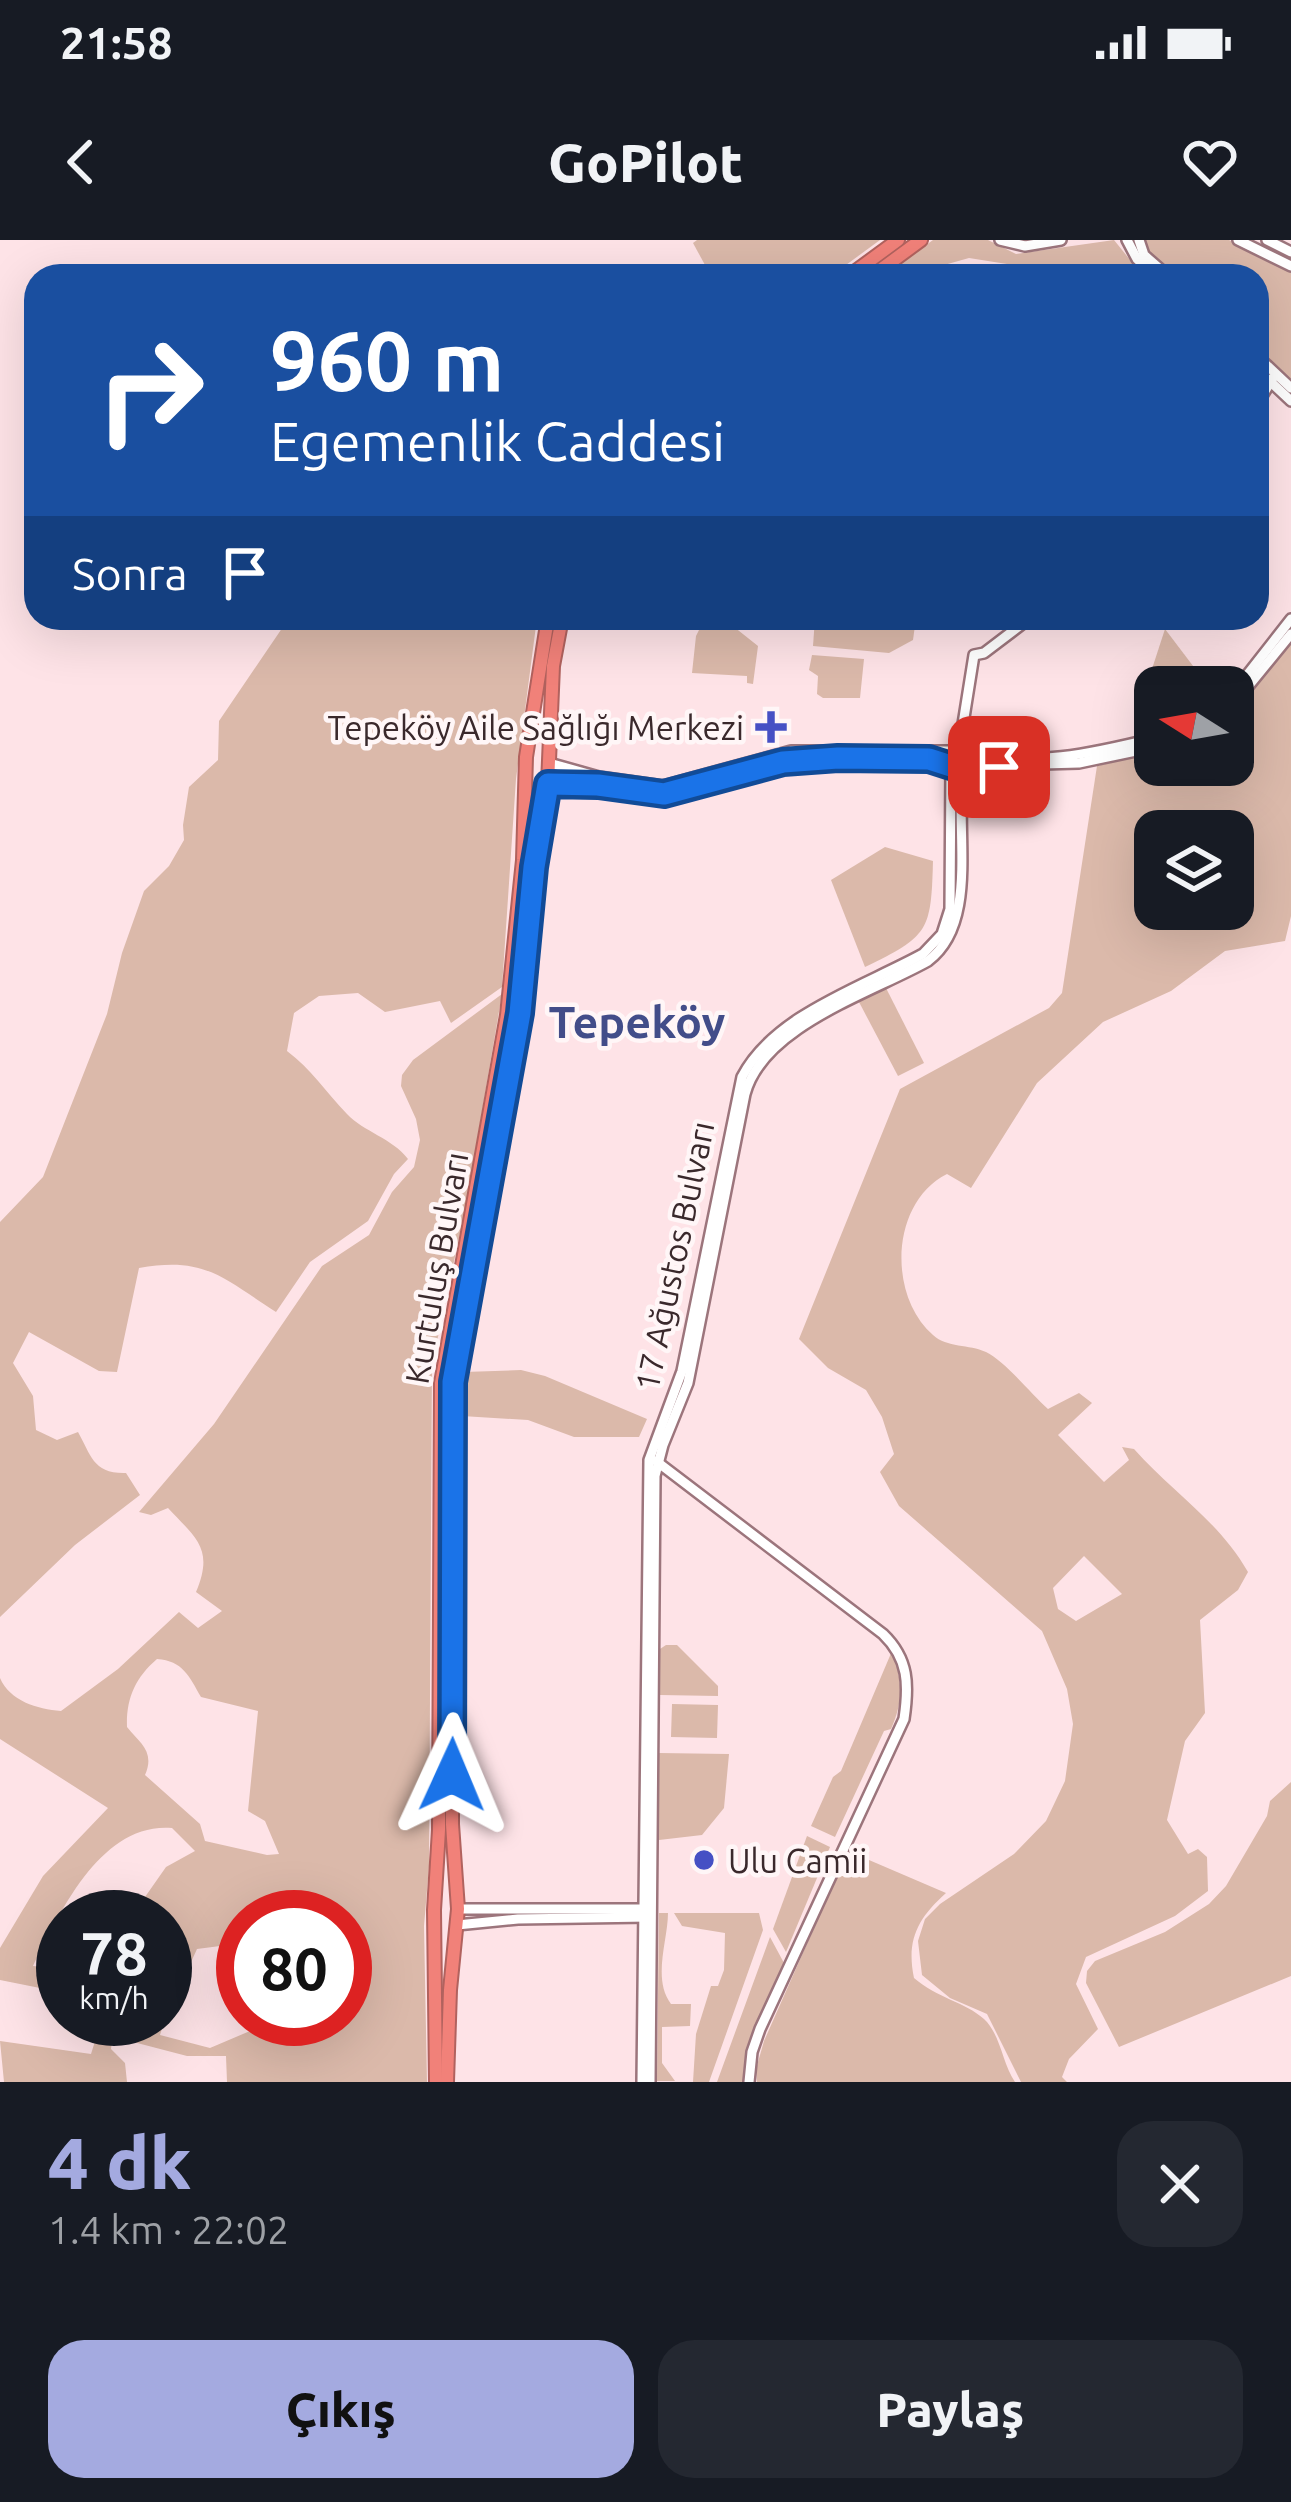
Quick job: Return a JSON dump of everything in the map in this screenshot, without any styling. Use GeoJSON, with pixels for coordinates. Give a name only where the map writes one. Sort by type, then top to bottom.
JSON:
{"type":"FeatureCollection","features":[{"type":"Feature","properties":{"kind":"highway"},"geometry":{"type":"LineString","coordinates":[[865,264],[898,240]]}},
{"type":"Feature","properties":{"kind":"highway"},"geometry":{"type":"LineString","coordinates":[[888,264],[921,240]]}},
{"type":"Feature","properties":{"kind":"highway"},"geometry":{"type":"LineString","coordinates":[[546,630],[524,781],[534,787],[548,784],[553,666],[560,630]]}},
{"type":"Feature","properties":{"kind":"highway"},"geometry":{"type":"LineString","coordinates":[[526,758],[536,755],[549,763]]}},
{"type":"Feature","properties":{"kind":"highway","name":"Kurtuluş Bulvarı"},"geometry":{"type":"LineString","coordinates":[[436,2082],[440,1383],[509,1000],[523,860],[524,781]]}},
{"type":"Feature","properties":{"kind":"highway","name":"Kurtuluş Bulvarı"},"geometry":{"type":"LineString","coordinates":[[457,1925],[452,1824],[453,1382],[520,1013],[534,867],[548,784]]}},
{"type":"Feature","properties":{"kind":"highway"},"geometry":{"type":"LineString","coordinates":[[447,2082],[449,1990],[457,1925],[444,1928],[434,1917],[444,1906],[458,1909]]}},
{"type":"Feature","properties":{"kind":"main road"},"geometry":{"type":"LineString","coordinates":[[1000,240],[1025,246],[1061,240]]}},
{"type":"Feature","properties":{"kind":"main road"},"geometry":{"type":"LineString","coordinates":[[1238,240],[1291,266]]}},
{"type":"Feature","properties":{"kind":"main road"},"geometry":{"type":"LineString","coordinates":[[1267,240],[1291,252]]}},
{"type":"Feature","properties":{"kind":"main road"},"geometry":{"type":"LineString","coordinates":[[1269,372],[1291,400]]}},
{"type":"Feature","properties":{"kind":"main road"},"geometry":{"type":"LineString","coordinates":[[1269,376],[1291,388]]}},
{"type":"Feature","properties":{"kind":"main road"},"geometry":{"type":"LineString","coordinates":[[1269,384],[1273,378]]}},
{"type":"Feature","properties":{"kind":"main road"},"geometry":{"type":"LineString","coordinates":[[1254,666],[1291,619]]}},
{"type":"Feature","properties":{"kind":"main road"},"geometry":{"type":"LineString","coordinates":[[956,756],[974,656],[1015,630]]}},
{"type":"Feature","properties":{"kind":"main road"},"geometry":{"type":"LineString","coordinates":[[1254,682],[1291,634]]}},
{"type":"Feature","properties":{"kind":"main road"},"geometry":{"type":"LineString","coordinates":[[549,763],[599,777],[663,786],[785,752],[1012,758],[1134,746]]}},
{"type":"Feature","properties":{"kind":"main road"},"geometry":{"type":"LineString","coordinates":[[956,756],[965,766],[1015,768],[1079,764],[1134,748]]}},
{"type":"Feature","properties":{"kind":"main road"},"geometry":{"type":"LineString","coordinates":[[548,784],[664,794],[802,759],[956,756]]}},
{"type":"Feature","properties":{"kind":"main road","name":"17 Ağustos Bulvarı"},"geometry":{"type":"LineString","coordinates":[[646,2082],[646,1494],[682,1371],[740,1083],[757,1052],[780,1031],[923,955],[938,940],[950,909],[956,756]]}},
{"type":"Feature","properties":{"kind":"main road","name":"17 Ağustos Bulvarı"},"geometry":{"type":"LineString","coordinates":[[654,1459],[688,1383],[750,1078],[783,1039],[921,965],[947,942],[958,908],[965,766]]}},
{"type":"Feature","properties":{"kind":"main road"},"geometry":{"type":"LineString","coordinates":[[654,1459],[892,1643],[907,1676],[904,1719],[760,2029],[749,2082]]}},
{"type":"Feature","properties":{"kind":"main road"},"geometry":{"type":"LineString","coordinates":[[458,1909],[648,1913]]}},
{"type":"Feature","properties":{"kind":"main road"},"geometry":{"type":"LineString","coordinates":[[457,1925],[648,1913]]}},
{"type":"Feature","properties":{"kind":"shaded area"},"geometry":{"type":"Polygon","coordinates":[[[880,240],[847,264],[704,264],[693,243],[880,240]]]}},
{"type":"Feature","properties":{"kind":"shaded area"},"geometry":{"type":"Polygon","coordinates":[[[933,240],[988,240],[1016,254],[1114,240],[1133,264],[1007,264],[969,258],[948,264],[900,264],[933,240]]]}},
{"type":"Feature","properties":{"kind":"shaded area"},"geometry":{"type":"Polygon","coordinates":[[[1145,240],[1229,240],[1291,270],[1291,382],[1269,362],[1269,264],[1162,264],[1149,253],[1145,240]]]}},
{"type":"Feature","properties":{"kind":"shaded area"},"geometry":{"type":"Polygon","coordinates":[[[281,630],[535,630],[516,779],[502,987],[451,1023],[440,1001],[385,1012],[358,993],[319,996],[294,1013],[287,1051],[354,1120],[408,1159],[394,1174],[368,1221],[310,1262],[276,1312],[212,1273],[162,1265],[139,1268],[117,1372],[99,1371],[29,1332],[13,1363],[33,1396],[36,1430],[57,1440],[78,1432],[94,1462],[106,1470],[126,1473],[140,1495],[75,1545],[0,1617],[0,1222],[43,1177],[107,1014],[144,891],[169,866],[184,840],[189,787],[218,760],[219,721],[281,630]]]}},
{"type":"Feature","properties":{"kind":"shaded area"},"geometry":{"type":"Polygon","coordinates":[[[699,630],[738,630],[758,646],[753,684],[747,683],[747,676],[692,673],[699,630]]]}},
{"type":"Feature","properties":{"kind":"shaded area"},"geometry":{"type":"Polygon","coordinates":[[[814,630],[914,630],[913,640],[889,653],[813,646],[814,630]]]}},
{"type":"Feature","properties":{"kind":"shaded area"},"geometry":{"type":"Polygon","coordinates":[[[1166,630],[1193,666],[1153,666],[1166,630]]]}},
{"type":"Feature","properties":{"kind":"shaded area"},"geometry":{"type":"Polygon","coordinates":[[[1291,642],[1291,916],[1285,941],[1225,951],[1171,991],[1103,1022],[1037,1083],[971,1188],[947,1174],[928,1187],[906,1227],[902,1274],[918,1318],[933,1335],[993,1356],[1048,1409],[1079,1393],[1092,1403],[1058,1435],[1104,1482],[1129,1460],[1122,1447],[1134,1449],[1209,1522],[1248,1572],[1238,1590],[1200,1620],[1205,1713],[1185,1741],[1167,1820],[1188,1854],[1198,1849],[1207,1857],[1208,1891],[1175,1916],[1086,1957],[1076,1984],[1098,2029],[1069,2059],[1062,2077],[1067,2082],[1021,2082],[987,2014],[950,1998],[922,1975],[918,1941],[925,1919],[940,1904],[1014,1854],[1046,1821],[1065,1781],[1073,1724],[1067,1689],[1042,1631],[899,1506],[880,1472],[894,1454],[882,1417],[866,1390],[828,1368],[799,1339],[900,1089],[1049,1008],[1062,993],[1097,766],[1134,757],[1134,786],[1254,786],[1254,687],[1291,642]],[[1084,1556],[1053,1588],[1058,1609],[1076,1621],[1122,1594],[1084,1556]]]}},
{"type":"Feature","properties":{"kind":"shaded area"},"geometry":{"type":"Polygon","coordinates":[[[812,655],[864,659],[860,698],[817,694],[818,676],[809,670],[812,655]]]}},
{"type":"Feature","properties":{"kind":"shaded area"},"geometry":{"type":"Polygon","coordinates":[[[885,847],[933,861],[931,903],[914,938],[865,967],[831,880],[885,847]]]}},
{"type":"Feature","properties":{"kind":"shaded area"},"geometry":{"type":"Polygon","coordinates":[[[886,988],[924,1063],[898,1076],[859,1002],[886,988]]]}},
{"type":"Feature","properties":{"kind":"shaded area"},"geometry":{"type":"Polygon","coordinates":[[[502,994],[466,1205],[432,1365],[429,1866],[424,1926],[427,2082],[227,2082],[226,2056],[187,2056],[149,2046],[372,2046],[372,1890],[216,1890],[216,1947],[197,1949],[192,1960],[192,1890],[150,1890],[166,1867],[195,1851],[172,1828],[147,1830],[124,1839],[104,1855],[75,1890],[36,1890],[36,1987],[0,1980],[0,1948],[43,1876],[108,1808],[0,1739],[0,1678],[10,1693],[25,1702],[61,1711],[118,1669],[179,1612],[198,1628],[222,1611],[196,1592],[203,1555],[187,1528],[168,1508],[151,1515],[139,1512],[214,1424],[322,1266],[369,1235],[392,1192],[414,1167],[420,1140],[401,1086],[402,1075],[413,1060],[502,994]],[[157,1659],[133,1690],[128,1707],[127,1727],[147,1754],[145,1775],[200,1824],[205,1841],[279,1854],[265,1821],[248,1811],[258,1711],[201,1697],[173,1663],[157,1659]]]}},
{"type":"Feature","properties":{"kind":"shaded area"},"geometry":{"type":"Polygon","coordinates":[[[521,1370],[647,1419],[639,1437],[574,1437],[528,1420],[462,1416],[464,1372],[521,1370]]]}},
{"type":"Feature","properties":{"kind":"shaded area"},"geometry":{"type":"Polygon","coordinates":[[[677,1645],[718,1686],[718,1696],[660,1695],[660,1649],[677,1645]]]}},
{"type":"Feature","properties":{"kind":"shaded area"},"geometry":{"type":"Polygon","coordinates":[[[892,1651],[900,1690],[895,1719],[891,1729],[884,1731],[835,1837],[811,1826],[833,1777],[841,1771],[892,1651]]]}},
{"type":"Feature","properties":{"kind":"shaded area"},"geometry":{"type":"Polygon","coordinates":[[[672,1704],[718,1705],[717,1738],[671,1737],[672,1704]]]}},
{"type":"Feature","properties":{"kind":"shaded area"},"geometry":{"type":"Polygon","coordinates":[[[659,1753],[729,1754],[724,1808],[702,1835],[659,1840],[659,1753]]]}},
{"type":"Feature","properties":{"kind":"shaded area"},"geometry":{"type":"Polygon","coordinates":[[[1291,1782],[1291,1976],[1119,2047],[1086,1983],[1087,1971],[1095,1961],[1165,1932],[1209,1904],[1226,1886],[1267,1816],[1270,1801],[1291,1782]]]}},
{"type":"Feature","properties":{"kind":"shaded area"},"geometry":{"type":"Polygon","coordinates":[[[807,1836],[830,1847],[786,1952],[773,1929],[807,1836]]]}},
{"type":"Feature","properties":{"kind":"shaded area"},"geometry":{"type":"Polygon","coordinates":[[[848,1851],[946,1893],[916,1931],[914,1978],[984,2019],[1015,2082],[757,2082],[764,2041],[848,1851]]]}},
{"type":"Feature","properties":{"kind":"shaded area"},"geometry":{"type":"Polygon","coordinates":[[[659,1913],[668,1913],[662,1971],[665,1994],[671,2004],[691,2004],[690,2026],[662,2027],[662,2063],[675,2081],[657,2081],[659,1913]]]}},
{"type":"Feature","properties":{"kind":"shaded area"},"geometry":{"type":"Polygon","coordinates":[[[674,1913],[759,1913],[763,1930],[709,2082],[693,2082],[696,2034],[711,1986],[718,1986],[724,1970],[725,1933],[682,1926],[674,1913]]]}},
{"type":"Feature","properties":{"kind":"shaded area"},"geometry":{"type":"Polygon","coordinates":[[[770,1937],[784,1963],[751,2038],[744,2082],[717,2082],[770,1937]]]}},
{"type":"Feature","properties":{"kind":"shaded area"},"geometry":{"type":"Polygon","coordinates":[[[0,2041],[91,2054],[94,2046],[111,2046],[125,2063],[127,2082],[4,2082],[0,2041]]]}},
{"type":"Feature","properties":{"kind":"place","name":"Tepeköy Aile Sağlığı Merkezi"},"geometry":{"type":"Point","coordinates":[771,727]}},
{"type":"Feature","properties":{"kind":"place","name":"Ulu Camii"},"geometry":{"type":"Point","coordinates":[704,1860]}},
{"type":"Feature","properties":{"kind":"district","name":"Tepeköy"},"geometry":{"type":"Point","coordinates":[637,1021]}},
{"type":"Feature","properties":{"kind":"route"},"geometry":{"type":"LineString","coordinates":[[452,1775],[453,1382],[520,1013],[534,867],[548,784],[664,794],[802,759],[929,759],[957,768],[999,767]]}}]}
